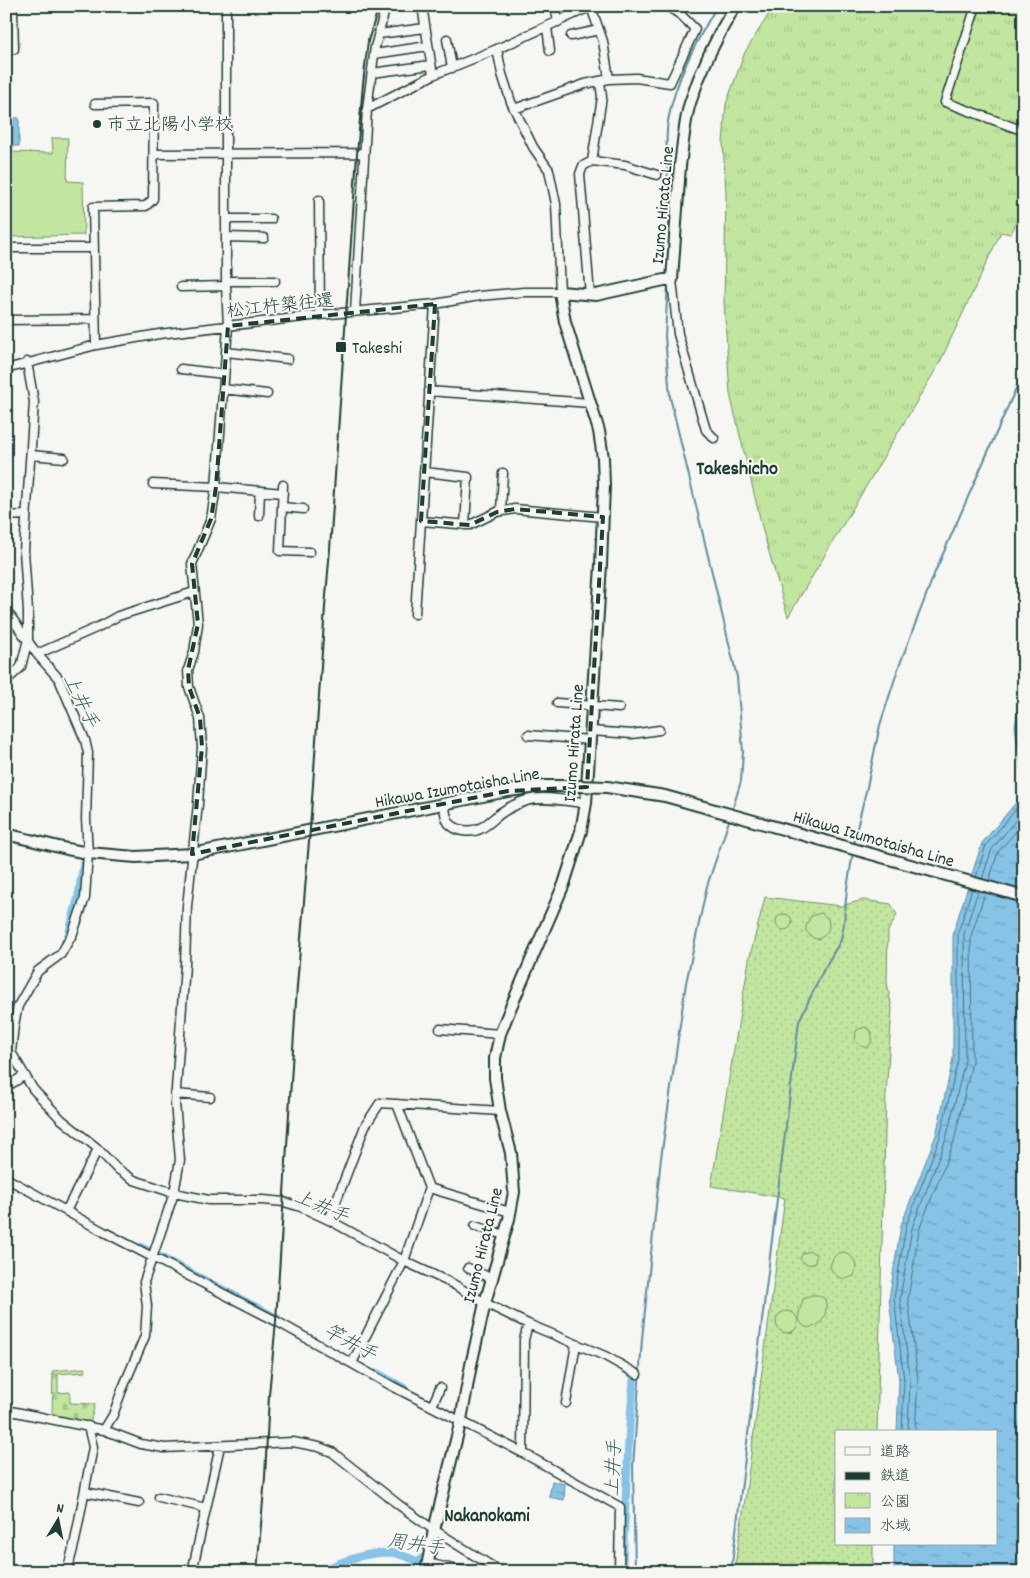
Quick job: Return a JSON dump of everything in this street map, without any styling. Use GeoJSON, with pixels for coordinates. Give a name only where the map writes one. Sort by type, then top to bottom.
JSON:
{"type":"FeatureCollection","features":[{"type":"Feature","properties":{"kind":"main road","name":"Izumo Hirata Line"},"geometry":{"type":"LineString","coordinates":[[427,1567],[434,1530],[461,1420],[485,1303],[514,1192],[511,1153],[500,1111],[495,1078],[495,1058],[500,1034],[513,1000],[564,884],[581,831],[586,803],[601,565],[604,458],[599,431],[565,322],[560,292],[596,295],[668,280],[688,111],[706,63],[735,6]]}},
{"type":"Feature","properties":{"kind":"main road","name":"Hikawa Izumotaisha Line"},"geometry":{"type":"LineString","coordinates":[[6,834],[67,850],[88,853],[136,857],[192,854],[508,791],[545,786],[607,787],[665,796],[1024,897]]}},
{"type":"Feature","properties":{"kind":"street"},"geometry":{"type":"LineString","coordinates":[[104,1430],[113,1415],[144,1336],[147,1306],[144,1282],[174,1193],[180,1160],[175,1094],[185,965],[187,906],[202,747],[200,718],[189,687],[188,670],[194,652],[198,624],[192,564],[211,519],[216,487],[228,326],[226,283],[226,6]]}},
{"type":"Feature","properties":{"kind":"street"},"geometry":{"type":"LineString","coordinates":[[355,312],[367,109],[374,54],[386,6]]}},
{"type":"Feature","properties":{"kind":"street"},"geometry":{"type":"LineString","coordinates":[[422,6],[433,76]]}},
{"type":"Feature","properties":{"kind":"street"},"geometry":{"type":"LineString","coordinates":[[555,6],[558,22]]}},
{"type":"Feature","properties":{"kind":"street"},"geometry":{"type":"LineString","coordinates":[[367,109],[433,76],[558,22],[576,10],[592,6],[603,41],[610,79]]}},
{"type":"Feature","properties":{"kind":"street"},"geometry":{"type":"LineString","coordinates":[[514,109],[585,84],[610,79],[636,78],[670,83],[695,29],[681,15],[667,6]]}},
{"type":"Feature","properties":{"kind":"street"},"geometry":{"type":"LineString","coordinates":[[976,6],[946,102],[1024,131]]}},
{"type":"Feature","properties":{"kind":"street"},"geometry":{"type":"LineString","coordinates":[[6,12],[13,12],[14,49],[6,50]]}},
{"type":"Feature","properties":{"kind":"street"},"geometry":{"type":"LineString","coordinates":[[546,27],[550,51]]}},
{"type":"Feature","properties":{"kind":"street"},"geometry":{"type":"LineString","coordinates":[[378,34],[425,28]]}},
{"type":"Feature","properties":{"kind":"street"},"geometry":{"type":"LineString","coordinates":[[571,36],[599,30]]}},
{"type":"Feature","properties":{"kind":"street"},"geometry":{"type":"LineString","coordinates":[[447,39],[452,68]]}},
{"type":"Feature","properties":{"kind":"street"},"geometry":{"type":"LineString","coordinates":[[374,54],[428,46]]}},
{"type":"Feature","properties":{"kind":"street"},"geometry":{"type":"LineString","coordinates":[[497,49],[502,74],[514,109],[533,147],[549,170],[556,204],[560,292]]}},
{"type":"Feature","properties":{"kind":"street"},"geometry":{"type":"LineString","coordinates":[[372,73],[431,65]]}},
{"type":"Feature","properties":{"kind":"street"},"geometry":{"type":"LineString","coordinates":[[592,161],[602,97],[600,82]]}},
{"type":"Feature","properties":{"kind":"street"},"geometry":{"type":"LineString","coordinates":[[95,104],[154,103],[153,199],[146,206],[93,206],[96,345]]}},
{"type":"Feature","properties":{"kind":"street"},"geometry":{"type":"LineString","coordinates":[[154,154],[364,153]]}},
{"type":"Feature","properties":{"kind":"street"},"geometry":{"type":"LineString","coordinates":[[590,294],[580,174],[583,166],[592,161],[625,165],[657,175]]}},
{"type":"Feature","properties":{"kind":"street"},"geometry":{"type":"LineString","coordinates":[[319,200],[320,315]]}},
{"type":"Feature","properties":{"kind":"street"},"geometry":{"type":"LineString","coordinates":[[226,219],[271,219]]}},
{"type":"Feature","properties":{"kind":"street"},"geometry":{"type":"LineString","coordinates":[[226,238],[264,238]]}},
{"type":"Feature","properties":{"kind":"street"},"geometry":{"type":"LineString","coordinates":[[6,248],[94,248]]}},
{"type":"Feature","properties":{"kind":"street"},"geometry":{"type":"LineString","coordinates":[[668,280],[678,334],[706,430],[714,438]]}},
{"type":"Feature","properties":{"kind":"street"},"geometry":{"type":"LineString","coordinates":[[181,287],[275,281]]}},
{"type":"Feature","properties":{"kind":"street","name":"松江杵築往還"},"geometry":{"type":"LineString","coordinates":[[6,368],[96,345],[159,334],[435,304],[478,296],[524,292],[560,292]]}},
{"type":"Feature","properties":{"kind":"street"},"geometry":{"type":"LineString","coordinates":[[415,614],[435,304]]}},
{"type":"Feature","properties":{"kind":"street"},"geometry":{"type":"LineString","coordinates":[[6,320],[95,319]]}},
{"type":"Feature","properties":{"kind":"street"},"geometry":{"type":"LineString","coordinates":[[226,352],[288,359]]}},
{"type":"Feature","properties":{"kind":"street"},"geometry":{"type":"LineString","coordinates":[[6,681],[21,667],[28,639],[24,551],[32,455],[34,402],[27,362]]}},
{"type":"Feature","properties":{"kind":"street"},"geometry":{"type":"LineString","coordinates":[[181,370],[224,374]]}},
{"type":"Feature","properties":{"kind":"street"},"geometry":{"type":"LineString","coordinates":[[223,389],[267,394]]}},
{"type":"Feature","properties":{"kind":"street"},"geometry":{"type":"LineString","coordinates":[[429,391],[590,402]]}},
{"type":"Feature","properties":{"kind":"street"},"geometry":{"type":"LineString","coordinates":[[32,455],[64,458]]}},
{"type":"Feature","properties":{"kind":"street"},"geometry":{"type":"LineString","coordinates":[[424,472],[468,477],[465,525]]}},
{"type":"Feature","properties":{"kind":"street"},"geometry":{"type":"LineString","coordinates":[[501,511],[503,473]]}},
{"type":"Feature","properties":{"kind":"street"},"geometry":{"type":"LineString","coordinates":[[153,484],[260,490],[283,489],[280,551],[310,552]]}},
{"type":"Feature","properties":{"kind":"street"},"geometry":{"type":"LineString","coordinates":[[259,516],[260,490]]}},
{"type":"Feature","properties":{"kind":"street"},"geometry":{"type":"LineString","coordinates":[[282,506],[303,509]]}},
{"type":"Feature","properties":{"kind":"street"},"geometry":{"type":"LineString","coordinates":[[421,521],[470,525],[501,511],[516,509],[603,517]]}},
{"type":"Feature","properties":{"kind":"street"},"geometry":{"type":"LineString","coordinates":[[6,516],[26,515]]}},
{"type":"Feature","properties":{"kind":"street"},"geometry":{"type":"LineString","coordinates":[[37,654],[118,616],[194,592]]}},
{"type":"Feature","properties":{"kind":"street"},"geometry":{"type":"LineString","coordinates":[[6,610],[37,654],[58,679],[87,749],[86,819],[88,853],[84,898],[73,933],[61,954],[38,971],[27,988],[18,1006],[9,1042],[11,1052],[33,1089],[61,1119],[98,1149],[116,1168],[134,1180],[174,1193],[209,1200],[263,1200],[284,1202],[301,1207],[330,1220],[404,1261],[453,1284],[485,1303],[528,1324],[605,1356],[637,1374]]}},
{"type":"Feature","properties":{"kind":"street"},"geometry":{"type":"LineString","coordinates":[[557,702],[619,708]]}},
{"type":"Feature","properties":{"kind":"street"},"geometry":{"type":"LineString","coordinates":[[528,735],[632,734],[659,730]]}},
{"type":"Feature","properties":{"kind":"street"},"geometry":{"type":"LineString","coordinates":[[444,804],[445,814],[450,823],[456,828],[474,831],[482,828],[499,814],[516,804],[531,800],[560,800],[586,803]]}},
{"type":"Feature","properties":{"kind":"street"},"geometry":{"type":"LineString","coordinates":[[440,1029],[500,1034]]}},
{"type":"Feature","properties":{"kind":"street"},"geometry":{"type":"LineString","coordinates":[[6,1087],[25,1076]]}},
{"type":"Feature","properties":{"kind":"street"},"geometry":{"type":"LineString","coordinates":[[175,1094],[210,1097]]}},
{"type":"Feature","properties":{"kind":"street"},"geometry":{"type":"LineString","coordinates":[[330,1220],[365,1126],[380,1103],[500,1111]]}},
{"type":"Feature","properties":{"kind":"street"},"geometry":{"type":"LineString","coordinates":[[352,1363],[404,1261],[429,1188],[397,1104]]}},
{"type":"Feature","properties":{"kind":"street"},"geometry":{"type":"LineString","coordinates":[[66,1211],[98,1149]]}},
{"type":"Feature","properties":{"kind":"street"},"geometry":{"type":"LineString","coordinates":[[6,1178],[276,1321],[392,1386],[524,1453],[620,1507],[619,1572]]}},
{"type":"Feature","properties":{"kind":"street"},"geometry":{"type":"LineString","coordinates":[[429,1188],[510,1212]]}},
{"type":"Feature","properties":{"kind":"street"},"geometry":{"type":"LineString","coordinates":[[475,1226],[504,1235]]}},
{"type":"Feature","properties":{"kind":"street"},"geometry":{"type":"LineString","coordinates":[[468,1268],[493,1278]]}},
{"type":"Feature","properties":{"kind":"street"},"geometry":{"type":"LineString","coordinates":[[524,1453],[524,1340],[528,1324]]}},
{"type":"Feature","properties":{"kind":"street"},"geometry":{"type":"LineString","coordinates":[[566,1403],[576,1344]]}},
{"type":"Feature","properties":{"kind":"street"},"geometry":{"type":"LineString","coordinates":[[432,1406],[440,1388]]}},
{"type":"Feature","properties":{"kind":"street"},"geometry":{"type":"LineString","coordinates":[[6,1410],[88,1426],[141,1444],[164,1448],[293,1442],[319,1446],[332,1452],[434,1530],[501,1572]]}},
{"type":"Feature","properties":{"kind":"street"},"geometry":{"type":"LineString","coordinates":[[67,1572],[93,1447],[88,1426]]}},
{"type":"Feature","properties":{"kind":"street"},"geometry":{"type":"LineString","coordinates":[[192,1572],[220,1446]]}},
{"type":"Feature","properties":{"kind":"street"},"geometry":{"type":"LineString","coordinates":[[84,1492],[139,1503]]}},
{"type":"Feature","properties":{"kind":"street"},"geometry":{"type":"LineString","coordinates":[[159,1497],[206,1508]]}},
{"type":"Feature","properties":{"kind":"street"},"geometry":{"type":"LineString","coordinates":[[427,1567],[467,1572]]}},
{"type":"Feature","properties":{"kind":"highlighted area"},"geometry":{"type":"Polygon","coordinates":[[[435,304],[421,521],[470,525],[497,512],[515,509],[603,517],[587,787],[508,791],[192,854],[202,747],[200,718],[189,687],[188,670],[198,624],[192,564],[211,519],[216,487],[228,326],[435,304]]]}},
{"type":"Feature","properties":{"kind":"green space"},"geometry":{"type":"Polygon","coordinates":[[[774,6],[1024,6],[1024,205],[1011,234],[1001,232],[939,364],[788,617],[764,535],[730,394],[724,303],[726,194],[723,142],[726,104],[745,52],[774,6]]]}},
{"type":"Feature","properties":{"kind":"green space"},"geometry":{"type":"Polygon","coordinates":[[[52,138],[68,138],[67,181],[83,182],[84,235],[6,237],[6,152],[53,153],[52,138]]]}},
{"type":"Feature","properties":{"kind":"green space"},"geometry":{"type":"Polygon","coordinates":[[[765,897],[841,906],[863,900],[891,904],[897,915],[888,931],[887,982],[892,1009],[886,1095],[877,1430],[835,1430],[835,1546],[873,1546],[873,1572],[734,1572],[785,1198],[711,1186],[749,960],[765,897]]]}},
{"type":"Feature","properties":{"kind":"green space"},"geometry":{"type":"Polygon","coordinates":[[[821,913],[828,919],[829,929],[826,934],[818,939],[813,938],[806,931],[806,926],[811,916],[821,913]]]}},
{"type":"Feature","properties":{"kind":"green space"},"geometry":{"type":"Polygon","coordinates":[[[781,914],[787,914],[792,919],[790,928],[781,930],[776,925],[776,919],[781,914]]]}},
{"type":"Feature","properties":{"kind":"green space"},"geometry":{"type":"Polygon","coordinates":[[[865,1027],[871,1031],[872,1036],[867,1048],[855,1041],[856,1031],[865,1027]]]}},
{"type":"Feature","properties":{"kind":"green space"},"geometry":{"type":"Polygon","coordinates":[[[810,1251],[816,1254],[815,1263],[813,1264],[805,1263],[800,1259],[803,1253],[810,1251]]]}},
{"type":"Feature","properties":{"kind":"green space"},"geometry":{"type":"Polygon","coordinates":[[[845,1252],[853,1259],[856,1268],[854,1276],[840,1278],[830,1267],[833,1258],[838,1253],[845,1252]]]}},
{"type":"Feature","properties":{"kind":"green space"},"geometry":{"type":"Polygon","coordinates":[[[811,1295],[818,1295],[825,1299],[826,1309],[821,1322],[816,1326],[805,1327],[801,1324],[799,1316],[803,1299],[811,1295]]]}},
{"type":"Feature","properties":{"kind":"green space"},"geometry":{"type":"Polygon","coordinates":[[[787,1311],[797,1318],[798,1322],[791,1332],[787,1333],[777,1326],[776,1322],[783,1312],[787,1311]]]}},
{"type":"Feature","properties":{"kind":"green space"},"geometry":{"type":"Polygon","coordinates":[[[85,1368],[85,1372],[58,1374],[58,1393],[70,1392],[70,1403],[95,1404],[90,1424],[52,1416],[53,1371],[85,1368]]]}},
{"type":"Feature","properties":{"kind":"water"},"geometry":{"type":"Polygon","coordinates":[[[8,118],[19,118],[19,146],[7,146],[8,118]]]}},
{"type":"Feature","properties":{"kind":"water"},"geometry":{"type":"Polygon","coordinates":[[[1024,677],[1024,789],[1015,726],[1024,677]]]}},
{"type":"Feature","properties":{"kind":"water"},"geometry":{"type":"Polygon","coordinates":[[[1024,793],[1024,1572],[894,1572],[894,1546],[998,1546],[998,1430],[897,1430],[899,1380],[889,1299],[901,1225],[936,1135],[953,1059],[953,933],[982,843],[1024,793]]]}},
{"type":"Feature","properties":{"kind":"water"},"geometry":{"type":"Polygon","coordinates":[[[552,1481],[565,1484],[564,1500],[549,1497],[552,1481]]]}},
{"type":"Feature","properties":{"kind":"waterway"},"geometry":{"type":"LineString","coordinates":[[669,259],[669,199],[666,143],[668,121],[681,76],[694,47],[717,6]]}},
{"type":"Feature","properties":{"kind":"waterway"},"geometry":{"type":"LineString","coordinates":[[668,283],[665,336],[670,397],[737,677],[743,752],[741,781],[732,811]]}},
{"type":"Feature","properties":{"kind":"waterway"},"geometry":{"type":"LineString","coordinates":[[854,846],[880,725],[898,669],[935,572],[1024,370]]}},
{"type":"Feature","properties":{"kind":"waterway"},"geometry":{"type":"LineString","coordinates":[[635,1572],[633,1467],[642,1339],[661,1158],[686,983],[707,886],[730,818]]}},
{"type":"Feature","properties":{"kind":"waterway"},"geometry":{"type":"LineString","coordinates":[[731,1572],[799,1021],[824,969],[841,940],[853,853]]}},
{"type":"Feature","properties":{"kind":"waterway","name":"上井手"},"geometry":{"type":"LineString","coordinates":[[65,941],[68,937],[78,898],[84,860]]}},
{"type":"Feature","properties":{"kind":"waterway","name":"竿井手"},"geometry":{"type":"LineString","coordinates":[[141,1247],[277,1318]]}},
{"type":"Feature","properties":{"kind":"waterway","name":"上井手"},"geometry":{"type":"LineString","coordinates":[[622,1572],[629,1432],[634,1375],[627,1371]]}},
{"type":"Feature","properties":{"kind":"waterway","name":"竿井手"},"geometry":{"type":"LineString","coordinates":[[377,1373],[404,1388]]}},
{"type":"Feature","properties":{"kind":"waterway","name":"周井手"},"geometry":{"type":"LineString","coordinates":[[318,1572],[364,1555],[383,1553],[403,1555],[419,1562],[422,1558],[433,1561]]}},
{"type":"Feature","properties":{"kind":"waterway","name":"周井手"},"geometry":{"type":"LineString","coordinates":[[462,1568],[482,1572]]}},
{"type":"Feature","properties":{"kind":"railway"},"geometry":{"type":"LineString","coordinates":[[257,1572],[357,154],[368,41],[379,6]]}},
{"type":"Feature","properties":{"kind":"place","name":"市立北陽小学校"},"geometry":{"type":"Point","coordinates":[97,124]}},
{"type":"Feature","properties":{"kind":"place","name":"Takeshi"},"geometry":{"type":"Point","coordinates":[341,347]}},
{"type":"Feature","properties":{"kind":"district","name":"Takeshicho"},"geometry":{"type":"Point","coordinates":[737,467]}},
{"type":"Feature","properties":{"kind":"district","name":"Nakanokami"},"geometry":{"type":"Point","coordinates":[487,1514]}}]}
